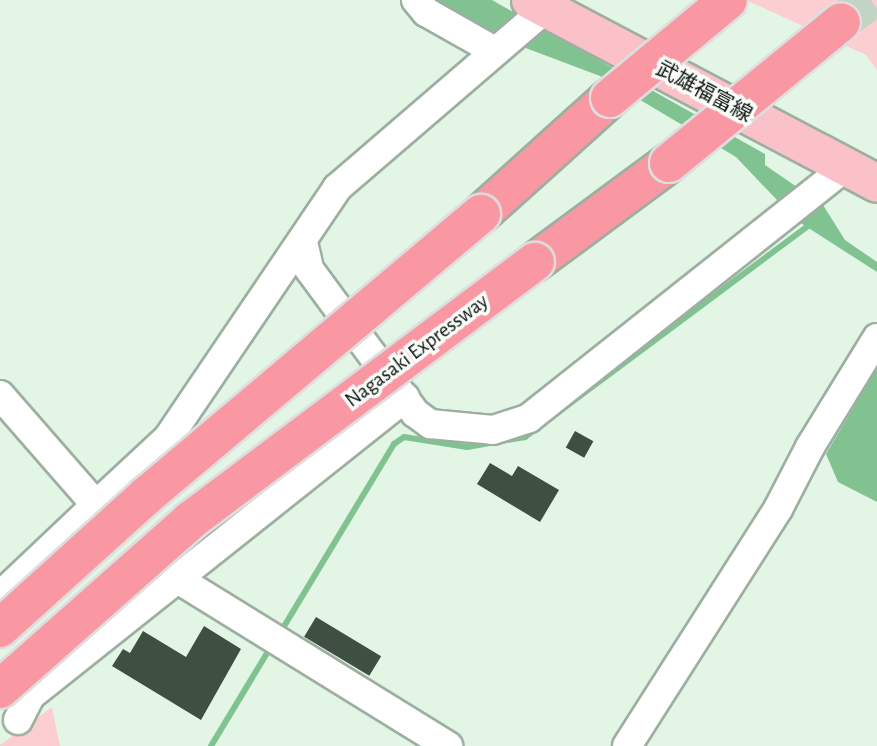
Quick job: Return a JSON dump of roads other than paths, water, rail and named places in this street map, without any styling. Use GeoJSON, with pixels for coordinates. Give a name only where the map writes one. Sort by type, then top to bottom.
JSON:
{"type":"FeatureCollection","features":[{"type":"Feature","properties":{"kind":"highway"},"geometry":{"type":"LineString","coordinates":[[0,628],[146,496],[481,214],[610,98],[728,0]]}},
{"type":"Feature","properties":{"kind":"highway","name":"Nagasaki Expressway"},"geometry":{"type":"LineString","coordinates":[[12,718],[191,520],[669,163],[841,22]]}},
{"type":"Feature","properties":{"kind":"main road","name":"武雄福富線"},"geometry":{"type":"LineString","coordinates":[[537,9],[848,179]]}},
{"type":"Feature","properties":{"kind":"street"},"geometry":{"type":"LineString","coordinates":[[416,0],[426,12],[499,48]]}},
{"type":"Feature","properties":{"kind":"street"},"geometry":{"type":"LineString","coordinates":[[0,596],[162,445],[303,242],[337,188],[499,48],[537,9]]}},
{"type":"Feature","properties":{"kind":"street"},"geometry":{"type":"LineString","coordinates":[[303,242],[309,269],[405,398],[430,424],[464,430],[493,430],[529,418],[779,220],[848,179]]}},
{"type":"Feature","properties":{"kind":"street"},"geometry":{"type":"LineString","coordinates":[[627,746],[778,509],[810,447],[877,338]]}},
{"type":"Feature","properties":{"kind":"street"},"geometry":{"type":"LineString","coordinates":[[0,395],[96,505]]}},
{"type":"Feature","properties":{"kind":"street"},"geometry":{"type":"LineString","coordinates":[[12,718],[31,695],[405,398]]}},
{"type":"Feature","properties":{"kind":"street"},"geometry":{"type":"LineString","coordinates":[[176,578],[448,746]]}},
{"type":"Feature","properties":{"kind":"street"},"geometry":{"type":"LineString","coordinates":[[0,671],[12,718]]}},
{"type":"Feature","properties":{"kind":"waterway"},"geometry":{"type":"LineString","coordinates":[[557,413],[811,224]]}},
{"type":"Feature","properties":{"kind":"waterway"},"geometry":{"type":"LineString","coordinates":[[280,633],[394,444],[404,437],[467,447],[525,437],[537,428]]}},
{"type":"Feature","properties":{"kind":"waterway"},"geometry":{"type":"LineString","coordinates":[[211,746],[272,645]]}},
{"type":"Feature","properties":{"kind":"tunnel"},"geometry":{"type":"LineString","coordinates":[[841,22],[871,0]]}}]}
